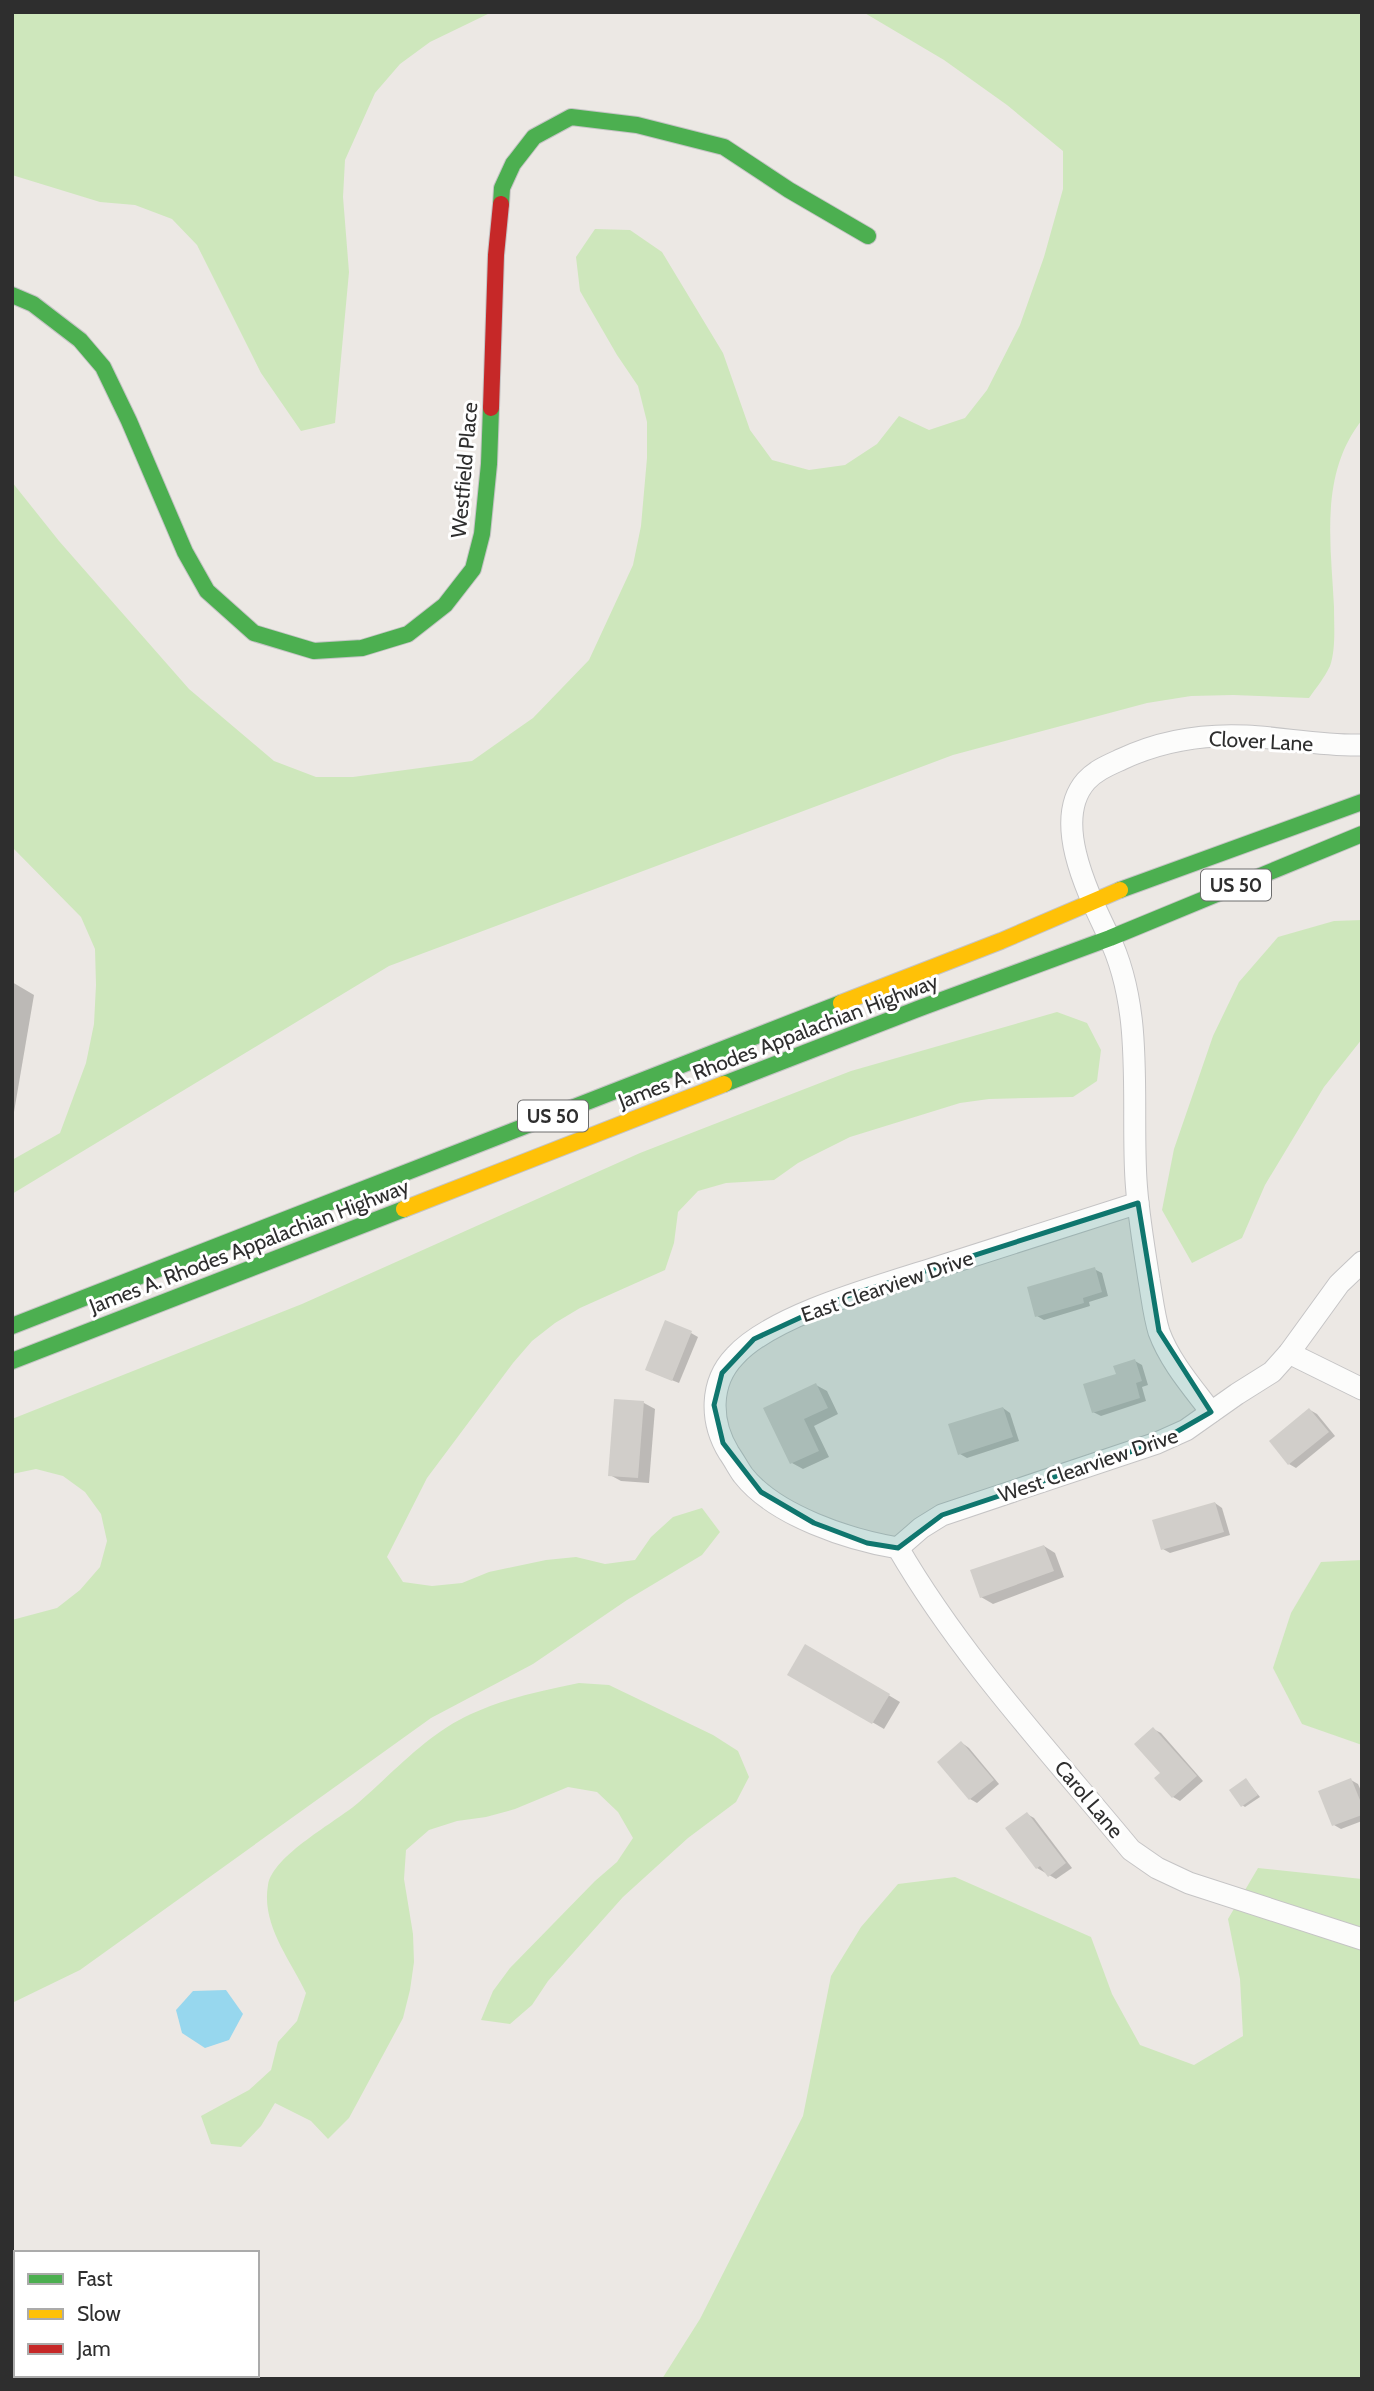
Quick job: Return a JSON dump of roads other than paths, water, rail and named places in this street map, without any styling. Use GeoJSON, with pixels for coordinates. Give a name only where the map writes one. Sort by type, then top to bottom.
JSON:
{"type":"FeatureCollection","features":[{"type":"Feature","properties":{"kind":"main road","name":"Westfield Place"},"geometry":{"type":"LineString","coordinates":[[12,295],[33,304],[80,340],[103,367],[125,411],[185,552],[207,591],[254,633],[314,651],[362,648],[408,634],[445,606],[473,569],[482,534],[489,464],[496,255],[502,188],[513,164],[534,137],[571,117],[637,125],[724,147],[789,190],[869,236]]}},
{"type":"Feature","properties":{"kind":"main road","name":"James A. Rhodes Appalachian Highway"},"geometry":{"type":"LineString","coordinates":[[12,1326],[1002,941],[1091,901],[1362,802]]}},
{"type":"Feature","properties":{"kind":"main road","name":"James A. Rhodes Appalachian Highway"},"geometry":{"type":"LineString","coordinates":[[12,1361],[923,1007],[1110,938],[1362,834]]}},
{"type":"Feature","properties":{"kind":"street","name":"Clover Lane"},"geometry":{"type":"LineString","coordinates":[[1110,938],[1091,901],[1071,832],[1072,810],[1079,791],[1100,769],[1154,746],[1213,736],[1245,736],[1334,746],[1362,745]]}},
{"type":"Feature","properties":{"kind":"street"},"geometry":{"type":"LineString","coordinates":[[1110,938],[1125,981],[1131,1028],[1138,1203],[1159,1331],[1175,1362],[1211,1412]]}},
{"type":"Feature","properties":{"kind":"street","name":"East Clearview Drive"},"geometry":{"type":"LineString","coordinates":[[898,1548],[867,1543],[814,1523],[779,1505],[744,1476],[723,1443],[716,1423],[716,1390],[722,1373],[735,1355],[754,1339],[786,1322],[848,1296],[1138,1203]]}},
{"type":"Feature","properties":{"kind":"street","name":"West Clearview Drive"},"geometry":{"type":"LineString","coordinates":[[898,1548],[921,1528],[943,1515],[1157,1443],[1186,1430],[1272,1372],[1339,1284],[1362,1262]]}},
{"type":"Feature","properties":{"kind":"street"},"geometry":{"type":"LineString","coordinates":[[1289,1353],[1362,1389]]}},
{"type":"Feature","properties":{"kind":"street","name":"Carol Lane"},"geometry":{"type":"LineString","coordinates":[[898,1548],[915,1577],[986,1675],[1131,1850],[1189,1883],[1362,1940]]}},
{"type":"Feature","properties":{"kind":"water"},"geometry":{"type":"Polygon","coordinates":[[[226,1990],[243,2014],[229,2040],[205,2048],[182,2033],[176,2010],[193,1991],[226,1990]]]}}]}
